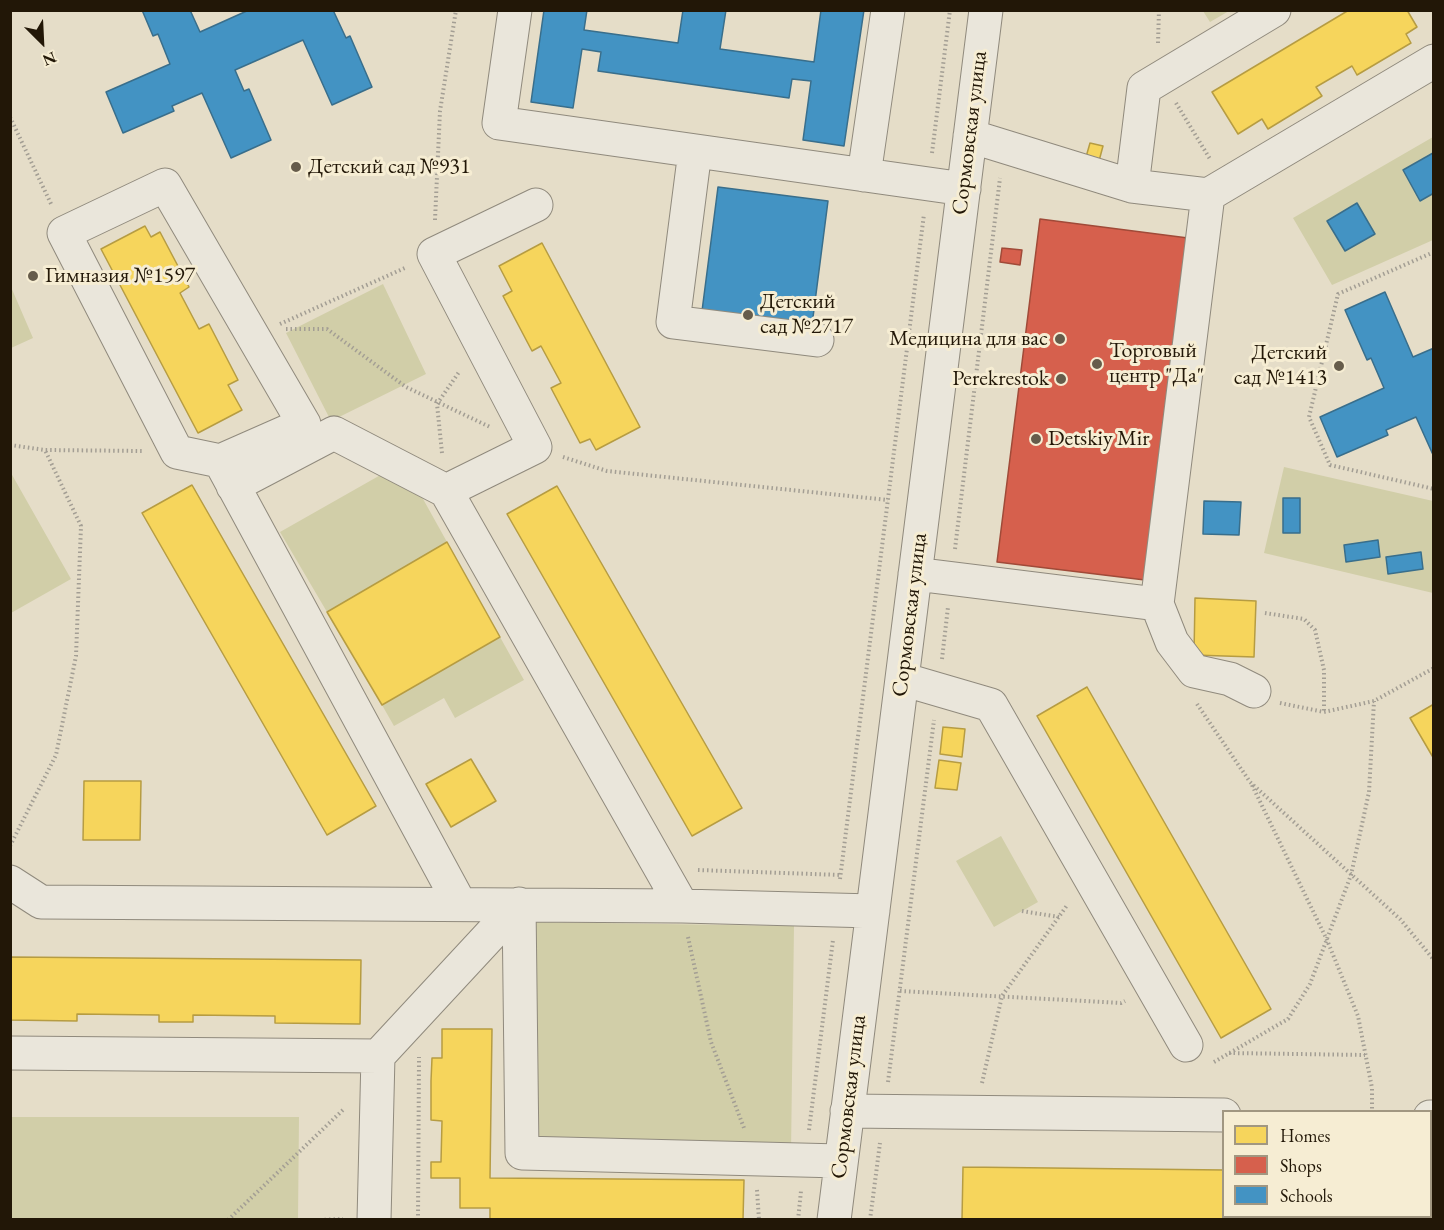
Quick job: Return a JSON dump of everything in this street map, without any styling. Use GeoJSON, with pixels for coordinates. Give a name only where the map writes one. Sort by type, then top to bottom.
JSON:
{"type":"FeatureCollection","features":[{"type":"Feature","properties":{"kind":"street"},"geometry":{"type":"LineString","coordinates":[[515,10],[499,123],[963,189]]}},
{"type":"Feature","properties":{"kind":"street"},"geometry":{"type":"LineString","coordinates":[[864,175],[888,10]]}},
{"type":"Feature","properties":{"kind":"street","name":"Сормовская улица"},"geometry":{"type":"LineString","coordinates":[[834,1220],[986,10]]}},
{"type":"Feature","properties":{"kind":"street"},"geometry":{"type":"LineString","coordinates":[[1132,186],[1144,88],[1274,10]]}},
{"type":"Feature","properties":{"kind":"street"},"geometry":{"type":"LineString","coordinates":[[970,136],[1132,186],[1217,190],[1434,61]]}},
{"type":"Feature","properties":{"kind":"street"},"geometry":{"type":"LineString","coordinates":[[694,151],[673,322],[817,340]]}},
{"type":"Feature","properties":{"kind":"street"},"geometry":{"type":"LineString","coordinates":[[226,474],[304,424],[254,322],[165,185],[64,233],[177,452],[226,474],[460,904]]}},
{"type":"Feature","properties":{"kind":"street"},"geometry":{"type":"LineString","coordinates":[[1217,190],[1157,604],[1172,642],[1194,671],[1230,679],[1254,691]]}},
{"type":"Feature","properties":{"kind":"street"},"geometry":{"type":"LineString","coordinates":[[446,491],[536,447],[434,254],[536,206]]}},
{"type":"Feature","properties":{"kind":"street"},"geometry":{"type":"LineString","coordinates":[[226,474],[334,433],[446,491],[681,906]]}},
{"type":"Feature","properties":{"kind":"street"},"geometry":{"type":"LineString","coordinates":[[915,574],[1157,604]]}},
{"type":"Feature","properties":{"kind":"street"},"geometry":{"type":"LineString","coordinates":[[902,679],[991,705],[1186,1045]]}},
{"type":"Feature","properties":{"kind":"street"},"geometry":{"type":"LineString","coordinates":[[10,882],[40,902],[519,904],[873,911]]}},
{"type":"Feature","properties":{"kind":"street"},"geometry":{"type":"LineString","coordinates":[[374,1220],[378,1067],[519,904]]}},
{"type":"Feature","properties":{"kind":"street"},"geometry":{"type":"LineString","coordinates":[[519,904],[522,1153],[840,1161]]}},
{"type":"Feature","properties":{"kind":"street"},"geometry":{"type":"LineString","coordinates":[[10,1053],[378,1067]]}},
{"type":"Feature","properties":{"kind":"street"},"geometry":{"type":"LineString","coordinates":[[847,1111],[1222,1115]]}},
{"type":"Feature","properties":{"kind":"path"},"geometry":{"type":"LineString","coordinates":[[254,322],[434,254],[440,111],[456,10]]}},
{"type":"Feature","properties":{"kind":"path"},"geometry":{"type":"LineString","coordinates":[[798,1220],[950,10]]}},
{"type":"Feature","properties":{"kind":"path"},"geometry":{"type":"LineString","coordinates":[[1161,78],[1217,190]]}},
{"type":"Feature","properties":{"kind":"path"},"geometry":{"type":"LineString","coordinates":[[10,117],[64,233]]}},
{"type":"Feature","properties":{"kind":"path"},"geometry":{"type":"LineString","coordinates":[[870,1220],[952,579],[1004,146]]}},
{"type":"Feature","properties":{"kind":"path"},"geometry":{"type":"LineString","coordinates":[[1434,252],[1338,294],[1309,417],[1330,465],[1434,489]]}},
{"type":"Feature","properties":{"kind":"path"},"geometry":{"type":"LineString","coordinates":[[254,322],[327,329],[406,387],[437,404],[492,428]]}},
{"type":"Feature","properties":{"kind":"path"},"geometry":{"type":"LineString","coordinates":[[446,491],[437,404],[481,342]]}},
{"type":"Feature","properties":{"kind":"path"},"geometry":{"type":"LineString","coordinates":[[10,445],[45,450],[177,452]]}},
{"type":"Feature","properties":{"kind":"path"},"geometry":{"type":"LineString","coordinates":[[536,447],[607,471],[895,501]]}},
{"type":"Feature","properties":{"kind":"path"},"geometry":{"type":"LineString","coordinates":[[10,846],[56,755],[76,656],[81,526],[45,450]]}},
{"type":"Feature","properties":{"kind":"path"},"geometry":{"type":"LineString","coordinates":[[1265,613],[1304,619],[1315,630],[1324,670],[1324,712]]}},
{"type":"Feature","properties":{"kind":"path"},"geometry":{"type":"LineString","coordinates":[[1254,691],[1276,702],[1324,712],[1374,701],[1434,668]]}},
{"type":"Feature","properties":{"kind":"path"},"geometry":{"type":"LineString","coordinates":[[1193,698],[1250,782],[1327,940],[1358,1016],[1372,1088],[1372,1110]]}},
{"type":"Feature","properties":{"kind":"path"},"geometry":{"type":"LineString","coordinates":[[1186,1045],[1200,1069],[1288,1019],[1310,984],[1351,874],[1369,792],[1374,701]]}},
{"type":"Feature","properties":{"kind":"path"},"geometry":{"type":"LineString","coordinates":[[1250,782],[1400,919],[1434,960]]}},
{"type":"Feature","properties":{"kind":"path"},"geometry":{"type":"LineString","coordinates":[[691,870],[841,875]]}},
{"type":"Feature","properties":{"kind":"path"},"geometry":{"type":"LineString","coordinates":[[975,1113],[1002,996],[1089,876]]}},
{"type":"Feature","properties":{"kind":"path"},"geometry":{"type":"LineString","coordinates":[[681,906],[711,1042],[755,1158],[759,1220]]}},
{"type":"Feature","properties":{"kind":"path"},"geometry":{"type":"LineString","coordinates":[[1022,911],[1059,917]]}},
{"type":"Feature","properties":{"kind":"path"},"geometry":{"type":"LineString","coordinates":[[900,991],[1121,1003],[1151,985]]}},
{"type":"Feature","properties":{"kind":"path"},"geometry":{"type":"LineString","coordinates":[[1228,1053],[1366,1055]]}},
{"type":"Feature","properties":{"kind":"path"},"geometry":{"type":"LineString","coordinates":[[418,1220],[419,1056]]}},
{"type":"Feature","properties":{"kind":"path"},"geometry":{"type":"LineString","coordinates":[[228,1220],[378,1067]]}},
{"type":"Feature","properties":{"kind":"shaded area"},"geometry":{"type":"Polygon","coordinates":[[[1203,11],[1229,11],[1210,22],[1203,11]]]}},
{"type":"Feature","properties":{"kind":"shaded area"},"geometry":{"type":"Polygon","coordinates":[[[1433,137],[1433,240],[1332,285],[1293,218],[1433,137]]]}},
{"type":"Feature","properties":{"kind":"shaded area"},"geometry":{"type":"Polygon","coordinates":[[[383,284],[426,374],[331,421],[286,333],[383,284]]]}},
{"type":"Feature","properties":{"kind":"shaded area"},"geometry":{"type":"Polygon","coordinates":[[[11,287],[33,338],[10,348],[11,287]]]}},
{"type":"Feature","properties":{"kind":"shaded area"},"geometry":{"type":"Polygon","coordinates":[[[1284,467],[1433,501],[1433,593],[1264,553],[1284,467]]]}},
{"type":"Feature","properties":{"kind":"shaded area"},"geometry":{"type":"Polygon","coordinates":[[[408,472],[447,542],[327,612],[280,532],[384,473],[408,472]]]}},
{"type":"Feature","properties":{"kind":"shaded area"},"geometry":{"type":"Polygon","coordinates":[[[11,473],[71,579],[10,613],[11,473]]]}},
{"type":"Feature","properties":{"kind":"shaded area"},"geometry":{"type":"Polygon","coordinates":[[[500,637],[524,680],[455,718],[444,698],[394,726],[382,705],[500,637]]]}},
{"type":"Feature","properties":{"kind":"shaded area"},"geometry":{"type":"Polygon","coordinates":[[[1001,836],[1038,902],[994,927],[956,861],[1001,836]]]}},
{"type":"Feature","properties":{"kind":"shaded area"},"geometry":{"type":"Polygon","coordinates":[[[529,922],[794,926],[791,1152],[526,1148],[529,922]]]}},
{"type":"Feature","properties":{"kind":"shaded area"},"geometry":{"type":"Polygon","coordinates":[[[10,1117],[299,1117],[298,1219],[11,1219],[10,1117]]]}},
{"type":"Feature","properties":{"kind":"building: Homes"},"geometry":{"type":"Polygon","coordinates":[[[1349,10],[1407,10],[1417,27],[1406,34],[1411,43],[1357,75],[1352,66],[1316,87],[1322,96],[1268,129],[1262,119],[1238,134],[1212,92],[1349,10]]]}},
{"type":"Feature","properties":{"kind":"building: Homes"},"geometry":{"type":"Polygon","coordinates":[[[1090,143],[1103,146],[1099,161],[1086,157],[1090,143]]]}},
{"type":"Feature","properties":{"kind":"building: Homes"},"geometry":{"type":"Polygon","coordinates":[[[145,226],[151,237],[160,232],[189,287],[180,293],[199,329],[209,324],[238,380],[228,385],[242,410],[198,433],[101,249],[145,226]]]}},
{"type":"Feature","properties":{"kind":"building: Homes"},"geometry":{"type":"Polygon","coordinates":[[[542,243],[640,427],[596,450],[590,439],[580,443],[551,388],[561,383],[541,346],[532,351],[503,296],[512,291],[499,266],[542,243]]]}},
{"type":"Feature","properties":{"kind":"building: Homes"},"geometry":{"type":"Polygon","coordinates":[[[192,485],[376,806],[327,835],[142,513],[192,485]]]}},
{"type":"Feature","properties":{"kind":"building: Homes"},"geometry":{"type":"Polygon","coordinates":[[[557,486],[742,808],[692,836],[507,514],[557,486]]]}},
{"type":"Feature","properties":{"kind":"building: Homes"},"geometry":{"type":"Polygon","coordinates":[[[447,542],[500,637],[382,705],[327,612],[447,542]]]}},
{"type":"Feature","properties":{"kind":"building: Homes"},"geometry":{"type":"Polygon","coordinates":[[[1195,598],[1256,601],[1254,657],[1194,655],[1195,598]]]}},
{"type":"Feature","properties":{"kind":"building: Homes"},"geometry":{"type":"Polygon","coordinates":[[[1087,687],[1271,1009],[1221,1038],[1037,716],[1087,687]]]}},
{"type":"Feature","properties":{"kind":"building: Homes"},"geometry":{"type":"Polygon","coordinates":[[[1434,704],[1434,759],[1410,718],[1434,704]]]}},
{"type":"Feature","properties":{"kind":"building: Homes"},"geometry":{"type":"Polygon","coordinates":[[[943,727],[965,729],[962,757],[940,754],[943,727]]]}},
{"type":"Feature","properties":{"kind":"building: Homes"},"geometry":{"type":"Polygon","coordinates":[[[471,759],[496,801],[451,827],[426,784],[471,759]]]}},
{"type":"Feature","properties":{"kind":"building: Homes"},"geometry":{"type":"Polygon","coordinates":[[[939,760],[961,763],[957,790],[935,788],[939,760]]]}},
{"type":"Feature","properties":{"kind":"building: Homes"},"geometry":{"type":"Polygon","coordinates":[[[84,781],[141,781],[140,840],[83,840],[84,781]]]}},
{"type":"Feature","properties":{"kind":"building: Homes"},"geometry":{"type":"Polygon","coordinates":[[[10,957],[361,960],[360,1024],[275,1023],[275,1016],[193,1015],[193,1022],[159,1022],[159,1015],[77,1014],[77,1021],[10,1020],[10,957]]]}},
{"type":"Feature","properties":{"kind":"building: Homes"},"geometry":{"type":"Polygon","coordinates":[[[442,1029],[492,1029],[490,1178],[744,1180],[743,1220],[490,1220],[490,1208],[460,1208],[460,1178],[431,1178],[431,1162],[441,1162],[442,1121],[431,1120],[431,1081],[432,1058],[442,1058],[442,1029]]]}},
{"type":"Feature","properties":{"kind":"building: Homes"},"geometry":{"type":"Polygon","coordinates":[[[963,1167],[1222,1170],[1222,1218],[1432,1218],[1432,1172],[1434,1172],[1434,1220],[962,1220],[963,1167]]]}},
{"type":"Feature","properties":{"kind":"building: Shops","name":"Торговый центр \"Да\""},"geometry":{"type":"Polygon","coordinates":[[[1040,219],[1188,238],[1145,580],[997,562],[1040,219]]]}},
{"type":"Feature","properties":{"kind":"building: Shops"},"geometry":{"type":"Polygon","coordinates":[[[1002,248],[1022,250],[1020,265],[1000,262],[1002,248]]]}},
{"type":"Feature","properties":{"kind":"building: Schools"},"geometry":{"type":"Polygon","coordinates":[[[142,10],[190,10],[200,32],[249,10],[333,10],[346,38],[350,36],[372,87],[332,105],[303,40],[235,70],[244,91],[249,89],[271,140],[231,158],[202,93],[172,106],[174,111],[123,133],[106,92],[170,64],[158,34],[153,36],[142,10]]]}},
{"type":"Feature","properties":{"kind":"building: Schools"},"geometry":{"type":"Polygon","coordinates":[[[544,10],[587,10],[584,30],[678,43],[683,10],[726,10],[720,49],[814,62],[821,10],[864,10],[844,146],[803,140],[811,81],[792,79],[789,98],[598,71],[601,52],[582,49],[573,108],[531,102],[544,10]]]}},
{"type":"Feature","properties":{"kind":"building: Schools"},"geometry":{"type":"Polygon","coordinates":[[[1433,153],[1434,193],[1420,201],[1403,170],[1433,153]]]}},
{"type":"Feature","properties":{"kind":"building: Schools"},"geometry":{"type":"Polygon","coordinates":[[[718,187],[828,201],[812,325],[702,311],[718,187]]]}},
{"type":"Feature","properties":{"kind":"building: Schools"},"geometry":{"type":"Polygon","coordinates":[[[1357,203],[1375,234],[1345,251],[1327,221],[1357,203]]]}},
{"type":"Feature","properties":{"kind":"building: Schools"},"geometry":{"type":"Polygon","coordinates":[[[1385,292],[1413,357],[1434,348],[1434,457],[1416,417],[1386,430],[1388,435],[1337,457],[1320,417],[1384,388],[1371,358],[1367,360],[1345,310],[1385,292]]]}},
{"type":"Feature","properties":{"kind":"building: Schools"},"geometry":{"type":"Polygon","coordinates":[[[1283,498],[1300,498],[1300,533],[1283,533],[1283,498]]]}},
{"type":"Feature","properties":{"kind":"building: Schools"},"geometry":{"type":"Polygon","coordinates":[[[1204,501],[1241,502],[1239,535],[1203,534],[1204,501]]]}},
{"type":"Feature","properties":{"kind":"building: Schools"},"geometry":{"type":"Polygon","coordinates":[[[1378,540],[1380,557],[1346,562],[1344,545],[1378,540]]]}},
{"type":"Feature","properties":{"kind":"building: Schools"},"geometry":{"type":"Polygon","coordinates":[[[1421,552],[1423,569],[1388,574],[1386,557],[1421,552]]]}},
{"type":"Feature","properties":{"kind":"place","name":"Детский сад №931"},"geometry":{"type":"Point","coordinates":[296,167]}},
{"type":"Feature","properties":{"kind":"place","name":"Гимназия №1597"},"geometry":{"type":"Point","coordinates":[33,276]}},
{"type":"Feature","properties":{"kind":"place","name":"Детский сад №2717"},"geometry":{"type":"Point","coordinates":[748,315]}},
{"type":"Feature","properties":{"kind":"place","name":"Медицина для вас"},"geometry":{"type":"Point","coordinates":[1060,339]}},
{"type":"Feature","properties":{"kind":"place","name":"Торговый центр \"Да\""},"geometry":{"type":"Point","coordinates":[1097,364]}},
{"type":"Feature","properties":{"kind":"place","name":"Детский сад №1413"},"geometry":{"type":"Point","coordinates":[1339,366]}},
{"type":"Feature","properties":{"kind":"place","name":"Perekrestok"},"geometry":{"type":"Point","coordinates":[1061,379]}},
{"type":"Feature","properties":{"kind":"place","name":"Detskiy Mir"},"geometry":{"type":"Point","coordinates":[1036,439]}}]}
